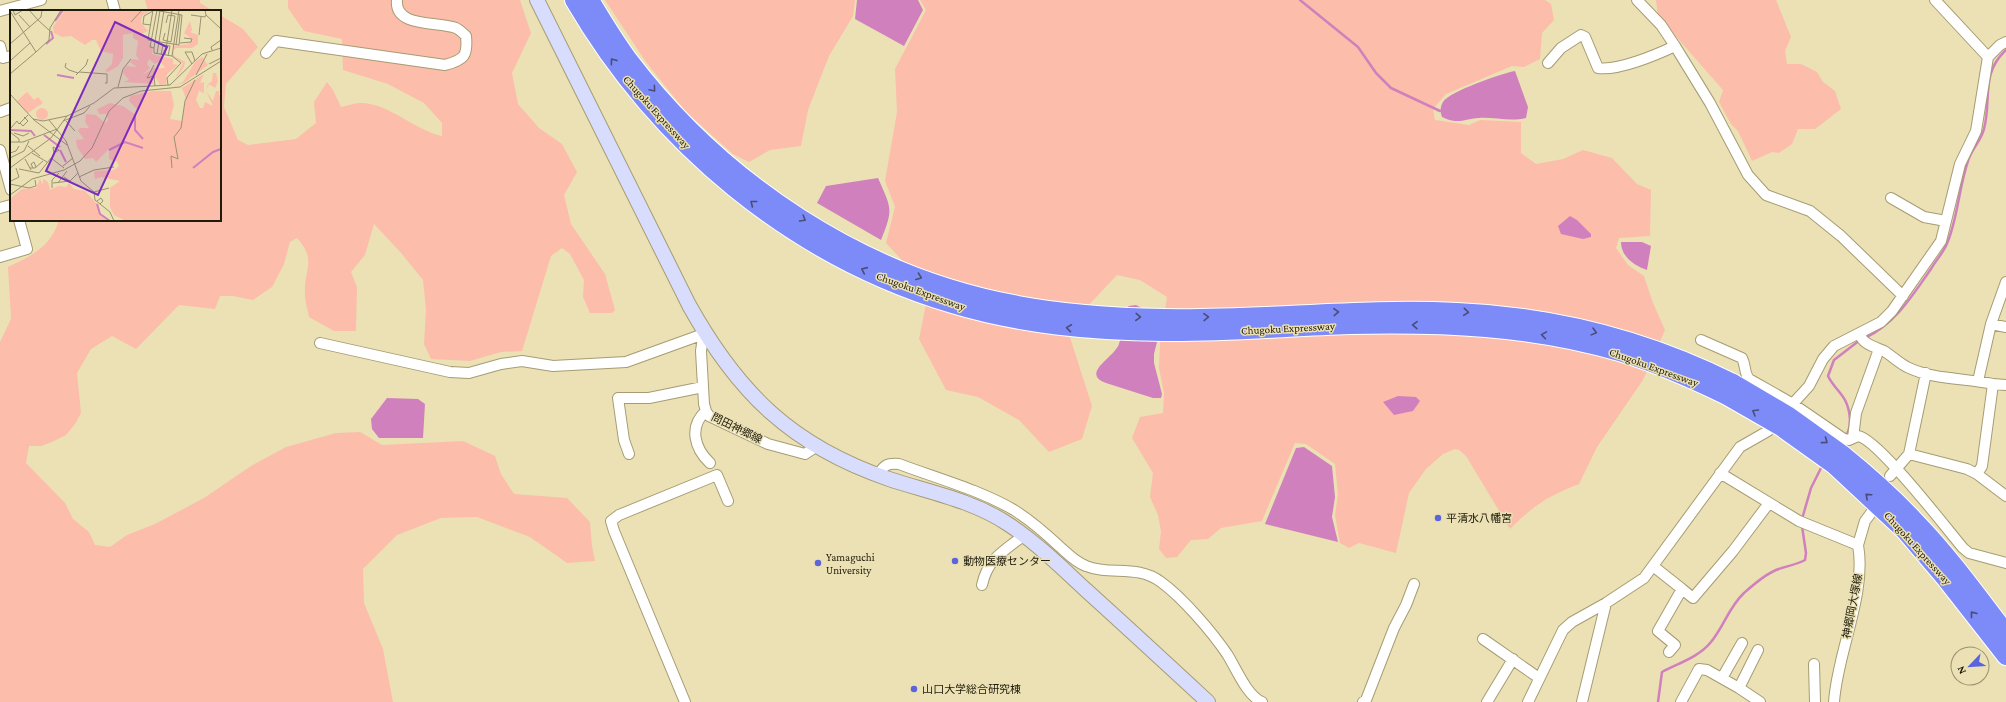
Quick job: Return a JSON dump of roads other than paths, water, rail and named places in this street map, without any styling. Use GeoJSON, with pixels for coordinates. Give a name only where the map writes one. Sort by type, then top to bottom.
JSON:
{"type":"FeatureCollection","features":[{"type":"Feature","properties":{"kind":"highway","name":"Chugoku Expressway"},"geometry":{"type":"LineString","coordinates":[[574,0],[594,35],[665,124],[724,181],[759,208],[790,228],[833,254],[863,269],[953,304],[1042,324],[1167,325],[1405,311],[1457,312],[1510,316],[1562,324],[1626,340],[1689,363],[1730,390],[1789,416],[1838,460],[1905,531],[1945,578],[1999,635]]}},
{"type":"Feature","properties":{"kind":"highway","name":"Chugoku Expressway"},"geometry":{"type":"LineString","coordinates":[[590,0],[627,57],[675,114],[733,170],[766,196],[800,218],[867,256],[939,285],[1015,305],[1059,312],[1108,324]]}},
{"type":"Feature","properties":{"kind":"highway","name":"Chugoku Expressway"},"geometry":{"type":"LineString","coordinates":[[1838,460],[1900,505],[1953,564],[1999,635],[2006,656]]}},
{"type":"Feature","properties":{"kind":"highway"},"geometry":{"type":"LineString","coordinates":[[1900,505],[1944,546],[2006,617]]}},
{"type":"Feature","properties":{"kind":"highway"},"geometry":{"type":"LineString","coordinates":[[1999,635],[2006,661]]}},
{"type":"Feature","properties":{"kind":"street"},"geometry":{"type":"LineString","coordinates":[[0,12],[41,0]]}},
{"type":"Feature","properties":{"kind":"street"},"geometry":{"type":"LineString","coordinates":[[112,0],[115,10]]}},
{"type":"Feature","properties":{"kind":"street"},"geometry":{"type":"LineString","coordinates":[[266,53],[276,41],[445,65],[458,62],[465,56],[467,46],[466,36],[457,29],[409,20],[401,14],[396,6],[397,0]]}},
{"type":"Feature","properties":{"kind":"street"},"geometry":{"type":"LineString","coordinates":[[537,0],[705,336],[749,392],[782,422],[817,446],[878,475],[970,505],[1007,523],[1024,535],[1208,702]]}},
{"type":"Feature","properties":{"kind":"street"},"geometry":{"type":"LineString","coordinates":[[1637,0],[1661,25],[1675,46],[1710,103],[1748,176],[1766,196],[1810,211],[1841,236],[1903,296]]}},
{"type":"Feature","properties":{"kind":"street"},"geometry":{"type":"LineString","coordinates":[[1935,0],[1988,57]]}},
{"type":"Feature","properties":{"kind":"street"},"geometry":{"type":"LineString","coordinates":[[1548,63],[1561,48],[1581,35],[1585,37],[1598,68],[1608,70],[1657,54],[1675,46]]}},
{"type":"Feature","properties":{"kind":"street"},"geometry":{"type":"LineString","coordinates":[[1528,702],[1563,630],[1572,622],[1606,604],[1644,578],[1740,446],[1768,431],[1809,386],[1828,352],[1834,346],[1862,338],[1892,311],[1903,296],[1941,241],[1960,164],[1976,131],[1980,113],[1984,71],[1988,57],[2000,45],[2006,42]]}},
{"type":"Feature","properties":{"kind":"street"},"geometry":{"type":"LineString","coordinates":[[0,46],[3,58],[10,56]]}},
{"type":"Feature","properties":{"kind":"street"},"geometry":{"type":"LineString","coordinates":[[0,112],[10,108]]}},
{"type":"Feature","properties":{"kind":"street"},"geometry":{"type":"LineString","coordinates":[[3,157],[10,186]]}},
{"type":"Feature","properties":{"kind":"street"},"geometry":{"type":"LineString","coordinates":[[1891,198],[1924,218],[1946,221]]}},
{"type":"Feature","properties":{"kind":"street"},"geometry":{"type":"LineString","coordinates":[[0,208],[10,205]]}},
{"type":"Feature","properties":{"kind":"street"},"geometry":{"type":"LineString","coordinates":[[0,257],[27,249],[19,221]]}},
{"type":"Feature","properties":{"kind":"street"},"geometry":{"type":"LineString","coordinates":[[1978,381],[1991,324],[2005,287]]}},
{"type":"Feature","properties":{"kind":"street"},"geometry":{"type":"LineString","coordinates":[[1991,324],[2006,326]]}},
{"type":"Feature","properties":{"kind":"street"},"geometry":{"type":"LineString","coordinates":[[320,343],[450,372],[469,372],[500,364],[522,361],[553,366],[626,362],[698,336],[705,336]]}},
{"type":"Feature","properties":{"kind":"street","name":"問田神郷線"},"geometry":{"type":"LineString","coordinates":[[705,336],[701,351],[706,411],[719,421],[768,444],[805,454],[817,446]]}},
{"type":"Feature","properties":{"kind":"street"},"geometry":{"type":"LineString","coordinates":[[1862,338],[1907,367],[1952,379],[2006,385]]}},
{"type":"Feature","properties":{"kind":"street"},"geometry":{"type":"LineString","coordinates":[[1701,340],[1738,356],[1745,365],[1745,375],[1749,379],[1793,404],[1844,439],[1861,436],[1869,441],[1893,472],[1963,548],[1969,553],[2006,563]]}},
{"type":"Feature","properties":{"kind":"street"},"geometry":{"type":"LineString","coordinates":[[1853,438],[1856,413],[1879,349]]}},
{"type":"Feature","properties":{"kind":"street"},"geometry":{"type":"LineString","coordinates":[[1893,472],[1909,454],[1926,373]]}},
{"type":"Feature","properties":{"kind":"street"},"geometry":{"type":"LineString","coordinates":[[1977,474],[1982,466],[1993,384]]}},
{"type":"Feature","properties":{"kind":"street"},"geometry":{"type":"LineString","coordinates":[[629,454],[624,440],[618,398],[648,398],[703,387]]}},
{"type":"Feature","properties":{"kind":"street"},"geometry":{"type":"LineString","coordinates":[[706,411],[700,416],[695,435],[696,446],[710,463]]}},
{"type":"Feature","properties":{"kind":"street"},"geometry":{"type":"LineString","coordinates":[[1909,454],[1966,469],[1977,474],[2006,496]]}},
{"type":"Feature","properties":{"kind":"street"},"geometry":{"type":"LineString","coordinates":[[878,475],[883,466],[887,464],[899,464],[980,494],[998,501],[1029,520],[1075,560],[1085,566],[1096,569],[1129,570],[1160,581],[1209,632],[1226,653],[1252,696],[1262,702]]}},
{"type":"Feature","properties":{"kind":"street"},"geometry":{"type":"LineString","coordinates":[[1720,473],[1802,522],[1858,545],[1865,521],[1871,513]]}},
{"type":"Feature","properties":{"kind":"street"},"geometry":{"type":"LineString","coordinates":[[685,702],[611,521],[619,516],[717,475],[728,501]]}},
{"type":"Feature","properties":{"kind":"street"},"geometry":{"type":"LineString","coordinates":[[1653,566],[1692,598],[1733,551],[1769,503]]}},
{"type":"Feature","properties":{"kind":"street"},"geometry":{"type":"LineString","coordinates":[[982,585],[986,571],[992,561],[1024,535]]}},
{"type":"Feature","properties":{"kind":"street","name":"神郷岡大塚線"},"geometry":{"type":"LineString","coordinates":[[1834,702],[1857,590],[1860,569],[1858,545]]}},
{"type":"Feature","properties":{"kind":"street"},"geometry":{"type":"LineString","coordinates":[[1363,702],[1366,700],[1394,628],[1406,605],[1414,584]]}},
{"type":"Feature","properties":{"kind":"street"},"geometry":{"type":"LineString","coordinates":[[1669,652],[1675,645],[1658,631],[1682,589]]}},
{"type":"Feature","properties":{"kind":"street"},"geometry":{"type":"LineString","coordinates":[[1582,702],[1606,604]]}},
{"type":"Feature","properties":{"kind":"street"},"geometry":{"type":"LineString","coordinates":[[1483,639],[1539,678]]}},
{"type":"Feature","properties":{"kind":"street"},"geometry":{"type":"LineString","coordinates":[[1722,678],[1742,643]]}},
{"type":"Feature","properties":{"kind":"street"},"geometry":{"type":"LineString","coordinates":[[1739,688],[1758,650]]}},
{"type":"Feature","properties":{"kind":"street"},"geometry":{"type":"LineString","coordinates":[[1486,702],[1513,659]]}},
{"type":"Feature","properties":{"kind":"street"},"geometry":{"type":"LineString","coordinates":[[1814,664],[1815,702]]}},
{"type":"Feature","properties":{"kind":"street"},"geometry":{"type":"LineString","coordinates":[[1681,702],[1699,669],[1707,670],[1722,678],[1758,701]]}},
{"type":"Feature","properties":{"kind":"waterway"},"geometry":{"type":"LineString","coordinates":[[1300,0],[1358,47],[1376,73],[1391,88],[1440,111]]}},
{"type":"Feature","properties":{"kind":"waterway"},"geometry":{"type":"LineString","coordinates":[[1865,338],[1885,325],[1910,299],[1947,245],[1954,222],[1962,181],[1968,161],[1971,153],[1981,138],[1984,129],[1988,87],[1993,68],[1998,59],[2006,50]]}},
{"type":"Feature","properties":{"kind":"waterway"},"geometry":{"type":"LineString","coordinates":[[1845,437],[1848,433],[1850,424],[1848,409],[1845,400],[1828,376],[1834,360],[1860,340]]}},
{"type":"Feature","properties":{"kind":"waterway"},"geometry":{"type":"LineString","coordinates":[[1802,519],[1811,488],[1823,464]]}},
{"type":"Feature","properties":{"kind":"waterway"},"geometry":{"type":"LineString","coordinates":[[1658,702],[1662,672],[1701,652],[1716,636],[1730,610],[1739,598],[1759,580],[1776,570],[1805,560],[1806,553],[1802,526]]}},
{"type":"Feature","properties":{"kind":"place","name":"平清水八幡宮"},"geometry":{"type":"Point","coordinates":[1438,518]}},
{"type":"Feature","properties":{"kind":"place","name":"動物医療センター"},"geometry":{"type":"Point","coordinates":[955,561]}},
{"type":"Feature","properties":{"kind":"place","name":"Yamaguchi University"},"geometry":{"type":"Point","coordinates":[818,563]}},
{"type":"Feature","properties":{"kind":"place","name":"山口大学総合研究棟"},"geometry":{"type":"Point","coordinates":[914,689]}}]}
